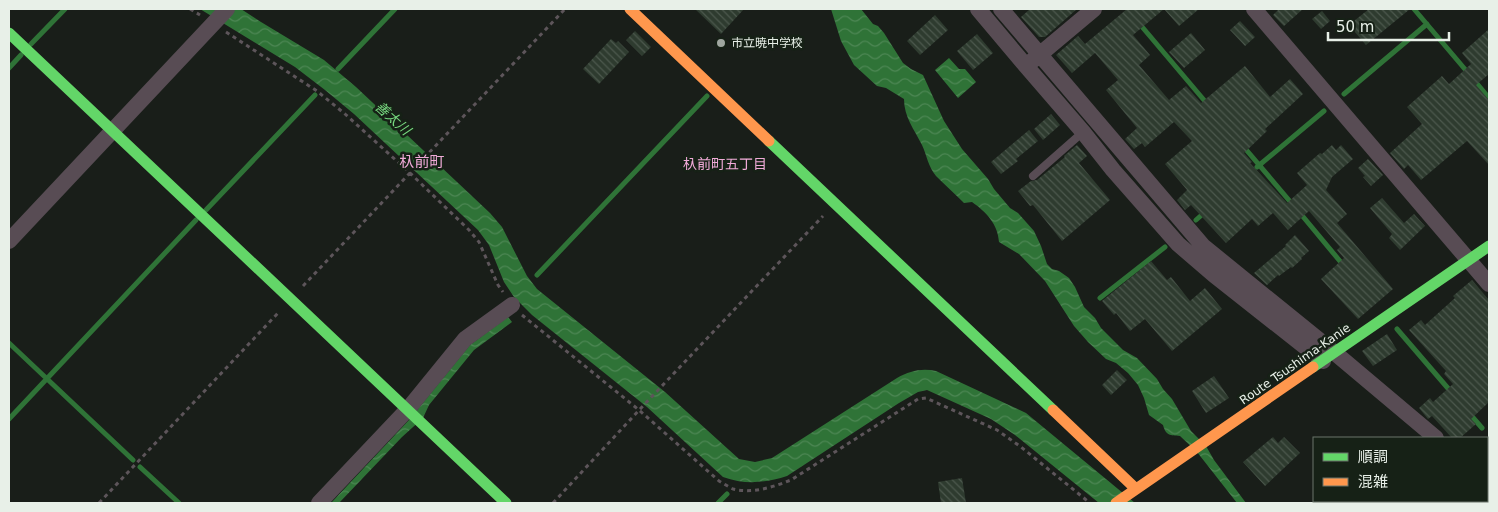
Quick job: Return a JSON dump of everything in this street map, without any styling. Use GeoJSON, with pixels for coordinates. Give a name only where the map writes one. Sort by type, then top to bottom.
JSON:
{"type":"FeatureCollection","features":[{"type":"Feature","properties":{"kind":"street"},"geometry":{"type":"LineString","coordinates":[[9,241],[227,9]]}},
{"type":"Feature","properties":{"kind":"street"},"geometry":{"type":"LineString","coordinates":[[630,9],[835,203],[1132,492]]}},
{"type":"Feature","properties":{"kind":"street"},"geometry":{"type":"LineString","coordinates":[[978,9],[1113,170],[1178,244],[1214,275],[1329,357],[1435,437]]}},
{"type":"Feature","properties":{"kind":"street"},"geometry":{"type":"LineString","coordinates":[[1001,9],[1202,246],[1329,357]]}},
{"type":"Feature","properties":{"kind":"street"},"geometry":{"type":"LineString","coordinates":[[1026,66],[1094,9]]}},
{"type":"Feature","properties":{"kind":"street"},"geometry":{"type":"LineString","coordinates":[[1254,9],[1489,284]]}},
{"type":"Feature","properties":{"kind":"street"},"geometry":{"type":"LineString","coordinates":[[9,33],[506,503]]}},
{"type":"Feature","properties":{"kind":"street","name":"Route Tsushima-Kanie"},"geometry":{"type":"LineString","coordinates":[[1116,503],[1489,246]]}},
{"type":"Feature","properties":{"kind":"street"},"geometry":{"type":"LineString","coordinates":[[319,503],[409,411],[465,339],[512,305]]}},
{"type":"Feature","properties":{"kind":"lane"},"geometry":{"type":"LineString","coordinates":[[1033,176],[1083,132]]}},
{"type":"Feature","properties":{"kind":"path"},"geometry":{"type":"LineString","coordinates":[[98,503],[565,9]]}},
{"type":"Feature","properties":{"kind":"path"},"geometry":{"type":"LineString","coordinates":[[213,23],[317,91],[345,114],[469,230],[479,242],[498,285],[525,319],[640,408],[720,481],[733,489],[771,488],[791,480],[918,399],[926,398],[997,430],[1090,503]]}},
{"type":"Feature","properties":{"kind":"path"},"geometry":{"type":"LineString","coordinates":[[553,503],[640,408],[835,203]]}},
{"type":"Feature","properties":{"kind":"water"},"geometry":{"type":"Polygon","coordinates":[[[200,9],[241,9],[324,60],[356,87],[490,213],[502,227],[527,276],[537,289],[665,392],[739,459],[755,462],[772,458],[897,378],[916,371],[931,370],[1026,413],[1135,503],[1099,503],[1015,435],[991,419],[927,390],[918,392],[899,403],[787,476],[755,482],[731,480],[723,477],[647,407],[532,315],[514,297],[504,282],[489,245],[478,230],[354,114],[295,67],[200,9]]]}},
{"type":"Feature","properties":{"kind":"water"},"geometry":{"type":"Polygon","coordinates":[[[831,9],[861,9],[873,24],[878,26],[884,33],[903,63],[923,75],[944,121],[962,149],[1010,208],[1018,213],[1034,231],[1047,264],[1052,269],[1059,271],[1069,278],[1084,307],[1095,318],[1101,328],[1123,350],[1137,358],[1157,379],[1172,399],[1191,431],[1206,446],[1246,503],[1237,503],[1197,452],[1180,436],[1167,433],[1163,425],[1149,415],[1138,385],[1128,373],[1116,363],[1106,359],[1088,342],[1074,326],[1045,281],[1019,254],[999,242],[994,224],[986,214],[972,202],[964,203],[936,176],[908,117],[904,99],[886,88],[877,86],[854,65],[841,41],[831,9]]]}},
{"type":"Feature","properties":{"kind":"water"},"geometry":{"type":"Polygon","coordinates":[[[949,58],[959,69],[965,69],[976,82],[958,98],[935,70],[949,58]]]}},
{"type":"Feature","properties":{"kind":"water"},"geometry":{"type":"Polygon","coordinates":[[[508,317],[512,322],[474,350],[429,405],[423,418],[402,437],[339,503],[331,503],[409,420],[470,345],[508,317]]]}},
{"type":"Feature","properties":{"kind":"building"},"geometry":{"type":"Polygon","coordinates":[[[695,9],[744,9],[721,34],[695,9]]]}},
{"type":"Feature","properties":{"kind":"building"},"geometry":{"type":"Polygon","coordinates":[[[1030,9],[1077,9],[1045,37],[1039,37],[1021,17],[1030,9]]]}},
{"type":"Feature","properties":{"kind":"building"},"geometry":{"type":"Polygon","coordinates":[[[1127,9],[1164,9],[1133,35],[1150,55],[1139,65],[1169,100],[1186,86],[1201,103],[1245,66],[1270,97],[1290,79],[1303,94],[1265,129],[1267,131],[1244,153],[1252,162],[1250,163],[1287,203],[1307,185],[1297,173],[1332,145],[1336,150],[1341,145],[1353,159],[1332,177],[1326,190],[1347,214],[1337,223],[1393,289],[1358,319],[1321,279],[1344,258],[1337,250],[1340,247],[1309,211],[1288,230],[1273,213],[1258,226],[1252,219],[1226,243],[1191,205],[1185,210],[1177,200],[1187,190],[1165,164],[1192,141],[1174,122],[1145,147],[1142,143],[1134,149],[1125,139],[1137,128],[1106,90],[1118,80],[1095,53],[1072,73],[1056,55],[1078,36],[1085,44],[1127,9]]]}},
{"type":"Feature","properties":{"kind":"building"},"geometry":{"type":"Polygon","coordinates":[[[1164,9],[1199,9],[1179,26],[1164,9]]]}},
{"type":"Feature","properties":{"kind":"building"},"geometry":{"type":"Polygon","coordinates":[[[1279,9],[1303,9],[1284,26],[1273,15],[1279,9]]]}},
{"type":"Feature","properties":{"kind":"building"},"geometry":{"type":"Polygon","coordinates":[[[1369,9],[1410,9],[1366,45],[1349,25],[1369,9]]]}},
{"type":"Feature","properties":{"kind":"building"},"geometry":{"type":"Polygon","coordinates":[[[1322,11],[1330,21],[1321,29],[1312,19],[1322,11]]]}},
{"type":"Feature","properties":{"kind":"building"},"geometry":{"type":"Polygon","coordinates":[[[935,15],[948,30],[920,55],[907,41],[935,15]]]}},
{"type":"Feature","properties":{"kind":"building"},"geometry":{"type":"Polygon","coordinates":[[[1240,21],[1255,37],[1245,46],[1230,30],[1240,21]]]}},
{"type":"Feature","properties":{"kind":"building"},"geometry":{"type":"Polygon","coordinates":[[[1489,29],[1489,74],[1476,85],[1489,100],[1489,165],[1467,141],[1421,180],[1408,165],[1404,169],[1390,153],[1422,124],[1407,107],[1442,76],[1449,84],[1471,64],[1462,53],[1489,29]]]}},
{"type":"Feature","properties":{"kind":"building"},"geometry":{"type":"Polygon","coordinates":[[[635,31],[651,47],[642,56],[626,40],[635,31]]]}},
{"type":"Feature","properties":{"kind":"building"},"geometry":{"type":"Polygon","coordinates":[[[1191,33],[1205,50],[1184,68],[1169,52],[1191,33]]]}},
{"type":"Feature","properties":{"kind":"building"},"geometry":{"type":"Polygon","coordinates":[[[977,34],[993,53],[973,70],[957,51],[977,34]]]}},
{"type":"Feature","properties":{"kind":"building"},"geometry":{"type":"Polygon","coordinates":[[[611,39],[616,43],[618,41],[629,52],[599,84],[583,69],[611,39]]]}},
{"type":"Feature","properties":{"kind":"building"},"geometry":{"type":"Polygon","coordinates":[[[1051,114],[1060,125],[1043,140],[1034,129],[1051,114]]]}},
{"type":"Feature","properties":{"kind":"building"},"geometry":{"type":"Polygon","coordinates":[[[1029,130],[1038,141],[1016,159],[1018,161],[1001,174],[991,162],[1029,130]]]}},
{"type":"Feature","properties":{"kind":"building"},"geometry":{"type":"Polygon","coordinates":[[[1077,145],[1087,156],[1079,163],[1110,200],[1062,241],[1033,205],[1030,206],[1018,191],[1031,181],[1037,180],[1077,145]]]}},
{"type":"Feature","properties":{"kind":"building"},"geometry":{"type":"Polygon","coordinates":[[[1368,159],[1383,175],[1371,186],[1358,168],[1368,159]]]}},
{"type":"Feature","properties":{"kind":"building"},"geometry":{"type":"Polygon","coordinates":[[[1382,198],[1404,223],[1414,214],[1425,226],[1400,250],[1389,238],[1392,234],[1370,208],[1382,198]]]}},
{"type":"Feature","properties":{"kind":"building"},"geometry":{"type":"Polygon","coordinates":[[[1295,235],[1309,251],[1292,268],[1278,275],[1267,285],[1254,273],[1286,246],[1295,235]]]}},
{"type":"Feature","properties":{"kind":"building"},"geometry":{"type":"Polygon","coordinates":[[[1151,261],[1167,280],[1171,277],[1190,301],[1205,288],[1222,309],[1172,351],[1145,319],[1130,331],[1116,313],[1114,315],[1102,301],[1151,261]]]}},
{"type":"Feature","properties":{"kind":"building"},"geometry":{"type":"Polygon","coordinates":[[[1472,280],[1489,300],[1489,402],[1471,419],[1476,424],[1461,437],[1451,437],[1432,416],[1428,419],[1419,408],[1430,398],[1433,402],[1453,384],[1444,374],[1446,371],[1409,330],[1421,320],[1425,325],[1455,298],[1453,296],[1472,280]]]}},
{"type":"Feature","properties":{"kind":"building"},"geometry":{"type":"Polygon","coordinates":[[[1387,334],[1397,350],[1373,366],[1362,351],[1387,334]]]}},
{"type":"Feature","properties":{"kind":"building"},"geometry":{"type":"Polygon","coordinates":[[[1117,370],[1127,380],[1111,395],[1102,385],[1117,370]]]}},
{"type":"Feature","properties":{"kind":"building"},"geometry":{"type":"Polygon","coordinates":[[[1214,376],[1229,398],[1206,413],[1192,391],[1214,376]]]}},
{"type":"Feature","properties":{"kind":"building"},"geometry":{"type":"Polygon","coordinates":[[[1273,437],[1278,443],[1284,437],[1300,453],[1265,486],[1243,462],[1273,437]]]}},
{"type":"Feature","properties":{"kind":"building"},"geometry":{"type":"Polygon","coordinates":[[[962,478],[966,503],[941,503],[938,482],[962,478]]]}},
{"type":"Feature","properties":{"kind":"waterway"},"geometry":{"type":"LineString","coordinates":[[31,44],[65,9]]}},
{"type":"Feature","properties":{"kind":"waterway"},"geometry":{"type":"LineString","coordinates":[[338,69],[395,9]]}},
{"type":"Feature","properties":{"kind":"waterway"},"geometry":{"type":"LineString","coordinates":[[1414,9],[1469,74]]}},
{"type":"Feature","properties":{"kind":"waterway"},"geometry":{"type":"LineString","coordinates":[[1138,22],[1209,106]]}},
{"type":"Feature","properties":{"kind":"waterway"},"geometry":{"type":"LineString","coordinates":[[1344,94],[1427,24]]}},
{"type":"Feature","properties":{"kind":"waterway"},"geometry":{"type":"LineString","coordinates":[[9,68],[21,55]]}},
{"type":"Feature","properties":{"kind":"waterway"},"geometry":{"type":"LineString","coordinates":[[1474,80],[1489,98]]}},
{"type":"Feature","properties":{"kind":"waterway"},"geometry":{"type":"LineString","coordinates":[[206,210],[315,95]]}},
{"type":"Feature","properties":{"kind":"waterway"},"geometry":{"type":"LineString","coordinates":[[537,275],[707,96]]}},
{"type":"Feature","properties":{"kind":"waterway"},"geometry":{"type":"LineString","coordinates":[[1257,167],[1324,111]]}},
{"type":"Feature","properties":{"kind":"waterway"},"geometry":{"type":"LineString","coordinates":[[1243,146],[1293,205]]}},
{"type":"Feature","properties":{"kind":"waterway"},"geometry":{"type":"LineString","coordinates":[[1196,220],[1205,212]]}},
{"type":"Feature","properties":{"kind":"waterway"},"geometry":{"type":"LineString","coordinates":[[1300,213],[1344,266]]}},
{"type":"Feature","properties":{"kind":"waterway"},"geometry":{"type":"LineString","coordinates":[[9,419],[196,220]]}},
{"type":"Feature","properties":{"kind":"waterway"},"geometry":{"type":"LineString","coordinates":[[1100,298],[1165,247]]}},
{"type":"Feature","properties":{"kind":"waterway"},"geometry":{"type":"LineString","coordinates":[[1397,329],[1452,393]]}},
{"type":"Feature","properties":{"kind":"waterway"},"geometry":{"type":"LineString","coordinates":[[9,343],[133,460]]}},
{"type":"Feature","properties":{"kind":"waterway"},"geometry":{"type":"LineString","coordinates":[[1469,413],[1482,428]]}},
{"type":"Feature","properties":{"kind":"waterway"},"geometry":{"type":"LineString","coordinates":[[140,467],[179,503]]}},
{"type":"Feature","properties":{"kind":"waterway"},"geometry":{"type":"LineString","coordinates":[[718,503],[727,494]]}},
{"type":"Feature","properties":{"kind":"traffic: fast"},"geometry":{"type":"LineString","coordinates":[[9,33],[506,503]]}},
{"type":"Feature","properties":{"kind":"traffic: fast"},"geometry":{"type":"LineString","coordinates":[[769,141],[1053,410]]}},
{"type":"Feature","properties":{"kind":"traffic: fast"},"geometry":{"type":"LineString","coordinates":[[1313,367],[1489,246]]}},
{"type":"Feature","properties":{"kind":"traffic: slow"},"geometry":{"type":"LineString","coordinates":[[630,9],[769,141]]}},
{"type":"Feature","properties":{"kind":"traffic: slow"},"geometry":{"type":"LineString","coordinates":[[1116,503],[1313,367]]}},
{"type":"Feature","properties":{"kind":"traffic: slow"},"geometry":{"type":"LineString","coordinates":[[1053,410],[1136,489]]}},
{"type":"Feature","properties":{"kind":"place","name":"市立暁中学校"},"geometry":{"type":"Point","coordinates":[721,43]}},
{"type":"Feature","properties":{"kind":"district","name":"杁前町"},"geometry":{"type":"Point","coordinates":[422,162]}},
{"type":"Feature","properties":{"kind":"district","name":"杁前町五丁目"},"geometry":{"type":"Point","coordinates":[725,164]}},
{"type":"Feature","properties":{"kind":"water label","name":"善太川"},"geometry":{"type":"Point","coordinates":[393,118]}}]}
